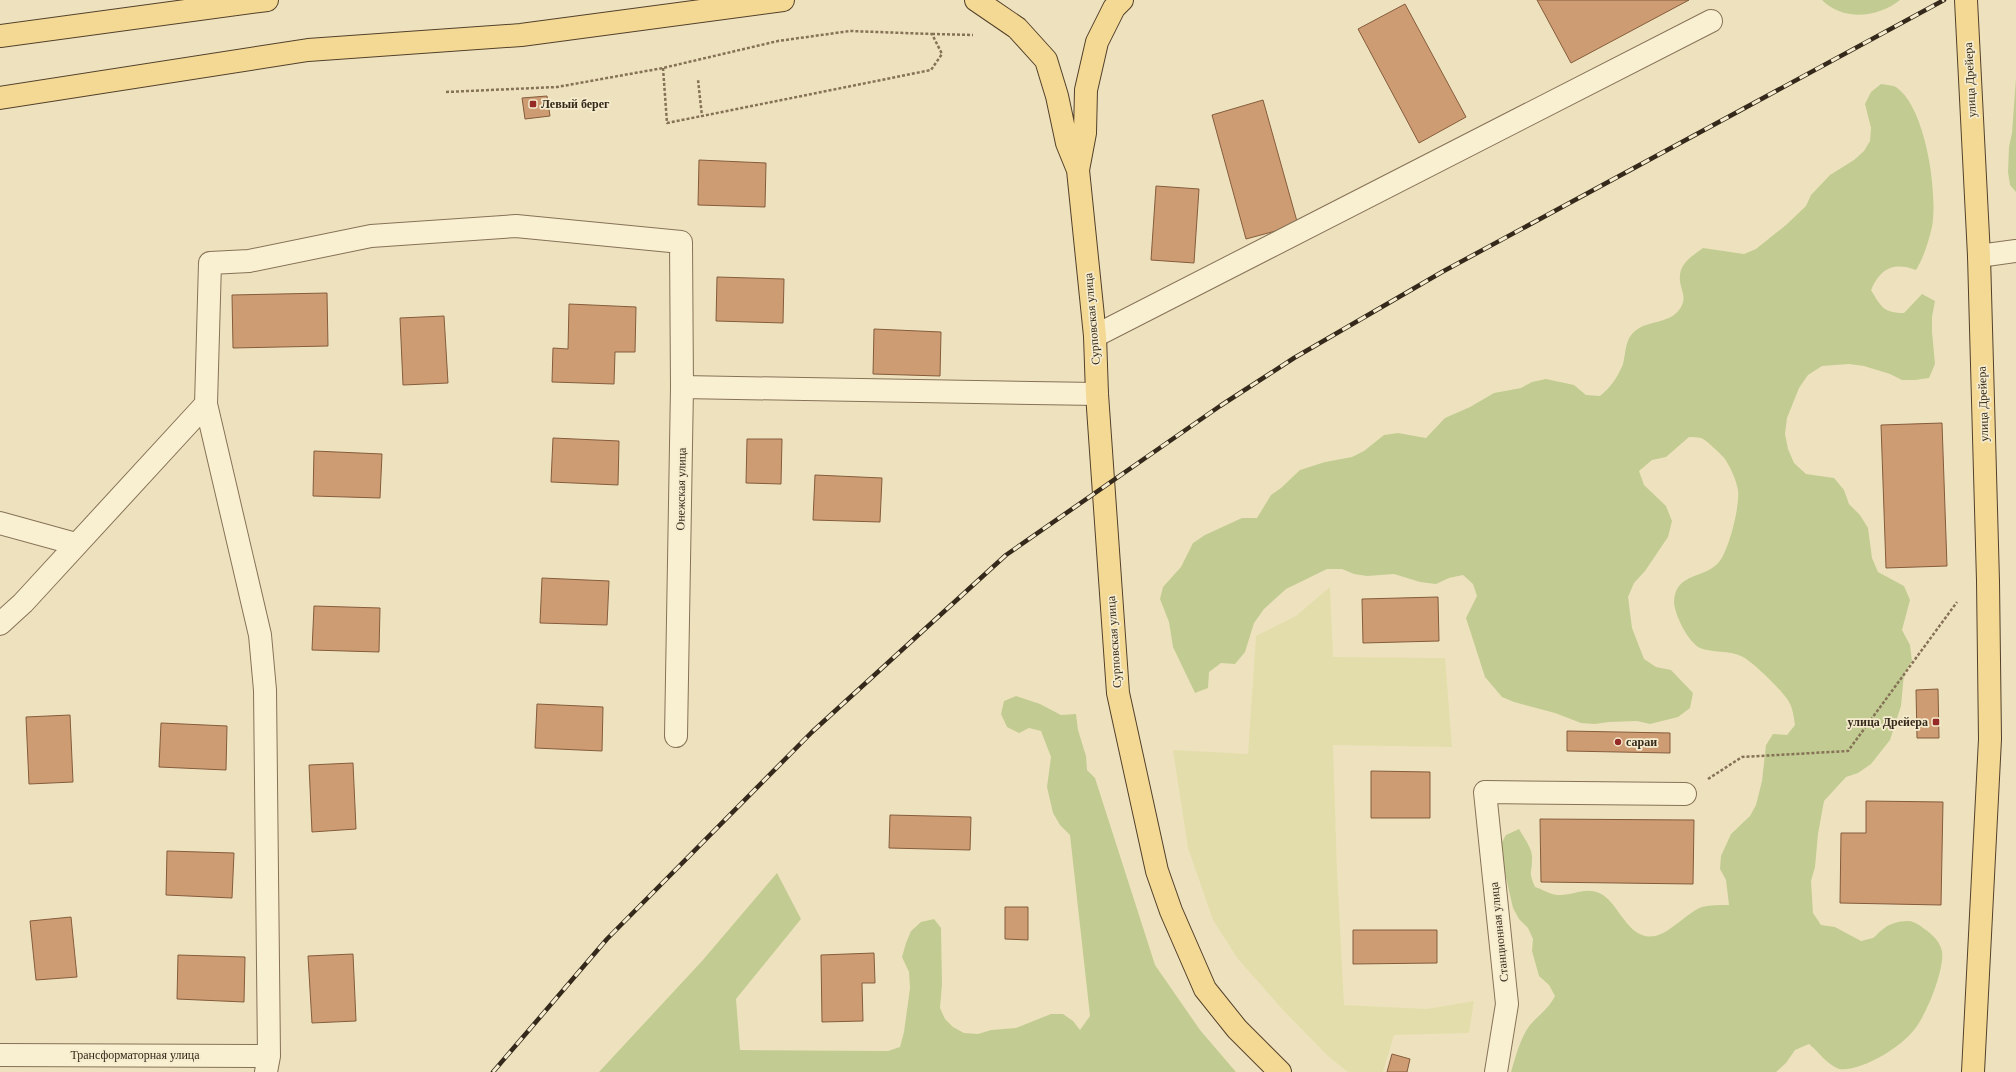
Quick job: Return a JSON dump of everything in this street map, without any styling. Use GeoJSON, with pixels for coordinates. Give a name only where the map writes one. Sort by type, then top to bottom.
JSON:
{"type":"FeatureCollection","features":[{"type":"Feature","properties":{"kind":"main road"},"geometry":{"type":"LineString","coordinates":[[0,36],[267,0]]}},
{"type":"Feature","properties":{"kind":"main road"},"geometry":{"type":"LineString","coordinates":[[0,98],[308,50],[521,35],[784,0]]}},
{"type":"Feature","properties":{"kind":"main road"},"geometry":{"type":"LineString","coordinates":[[976,0],[1017,28],[1046,60],[1057,96],[1067,143],[1078,170]]}},
{"type":"Feature","properties":{"kind":"main road"},"geometry":{"type":"LineString","coordinates":[[1078,170],[1085,133],[1086,90],[1097,42],[1114,8],[1122,0]]}},
{"type":"Feature","properties":{"kind":"main road","name":"улица Дрейера"},"geometry":{"type":"LineString","coordinates":[[1966,0],[1979,256],[1988,581],[1990,739],[1973,1072]]}},
{"type":"Feature","properties":{"kind":"main road","name":"Сурповская улица"},"geometry":{"type":"LineString","coordinates":[[1078,170],[1096,336],[1097,394],[1118,693],[1157,871],[1171,911],[1205,989],[1237,1029],[1280,1072]]}},
{"type":"Feature","properties":{"kind":"street"},"geometry":{"type":"LineString","coordinates":[[1096,336],[1711,21]]}},
{"type":"Feature","properties":{"kind":"street","name":"Онежская улица"},"geometry":{"type":"LineString","coordinates":[[206,404],[210,263],[249,261],[371,236],[516,226],[681,242],[682,387],[676,736]]}},
{"type":"Feature","properties":{"kind":"street"},"geometry":{"type":"LineString","coordinates":[[1979,256],[2016,251]]}},
{"type":"Feature","properties":{"kind":"street"},"geometry":{"type":"LineString","coordinates":[[682,387],[1097,394]]}},
{"type":"Feature","properties":{"kind":"street"},"geometry":{"type":"LineString","coordinates":[[0,624],[22,603],[206,404]]}},
{"type":"Feature","properties":{"kind":"street"},"geometry":{"type":"LineString","coordinates":[[206,404],[260,635],[265,690],[268,1064]]}},
{"type":"Feature","properties":{"kind":"street"},"geometry":{"type":"LineString","coordinates":[[0,523],[76,544]]}},
{"type":"Feature","properties":{"kind":"street","name":"Станционная улица"},"geometry":{"type":"LineString","coordinates":[[1496,1072],[1506,1004],[1485,792],[1685,794]]}},
{"type":"Feature","properties":{"kind":"street","name":"Трансформаторная улица"},"geometry":{"type":"LineString","coordinates":[[0,1055],[268,1064]]}},
{"type":"Feature","properties":{"kind":"path"},"geometry":{"type":"LineString","coordinates":[[446,92],[557,87],[663,68],[778,41],[850,31],[979,35]]}},
{"type":"Feature","properties":{"kind":"path"},"geometry":{"type":"LineString","coordinates":[[663,68],[667,123],[931,70],[942,54],[932,34]]}},
{"type":"Feature","properties":{"kind":"path"},"geometry":{"type":"LineString","coordinates":[[698,80],[702,116]]}},
{"type":"Feature","properties":{"kind":"path"},"geometry":{"type":"LineString","coordinates":[[1685,794],[1742,757],[1848,751],[1958,602]]}},
{"type":"Feature","properties":{"kind":"shaded area"},"geometry":{"type":"Polygon","coordinates":[[[1330,587],[1333,657],[1445,658],[1452,747],[1333,745],[1337,871],[1344,1005],[1427,1009],[1474,1001],[1469,1033],[1394,1035],[1383,1072],[1348,1072],[1329,1057],[1284,1011],[1238,959],[1213,920],[1188,848],[1173,750],[1248,754],[1256,636],[1296,616],[1330,587]]]}},
{"type":"Feature","properties":{"kind":"green space"},"geometry":{"type":"Polygon","coordinates":[[[1822,0],[1900,0],[1881,11],[1860,15],[1840,11],[1830,7],[1822,0]]]}},
{"type":"Feature","properties":{"kind":"green space"},"geometry":{"type":"Polygon","coordinates":[[[2016,78],[2016,192],[2010,185],[2008,172],[2016,78]]]}},
{"type":"Feature","properties":{"kind":"green space"},"geometry":{"type":"Polygon","coordinates":[[[1881,84],[1896,87],[1906,97],[1915,113],[1928,152],[1933,194],[1933,212],[1932,227],[1927,244],[1916,270],[1901,267],[1889,269],[1879,276],[1871,290],[1884,308],[1897,313],[1904,313],[1922,294],[1935,301],[1932,317],[1932,332],[1935,364],[1929,378],[1915,380],[1902,380],[1890,374],[1864,366],[1849,364],[1822,366],[1808,375],[1799,388],[1787,418],[1785,434],[1788,449],[1794,463],[1806,474],[1834,478],[1844,490],[1849,504],[1860,515],[1868,528],[1872,558],[1878,572],[1904,586],[1910,600],[1902,630],[1910,645],[1912,661],[1904,674],[1901,706],[1890,740],[1871,764],[1858,773],[1846,777],[1824,801],[1818,834],[1815,867],[1811,881],[1813,913],[1821,925],[1835,927],[1861,941],[1873,938],[1884,928],[1897,922],[1904,921],[1914,922],[1929,932],[1936,939],[1942,951],[1941,969],[1934,992],[1919,1023],[1908,1037],[1880,1057],[1858,1067],[1848,1069],[1839,1069],[1834,1067],[1809,1044],[1795,1050],[1786,1063],[1776,1072],[1511,1072],[1519,1047],[1527,1030],[1547,1008],[1555,996],[1549,985],[1539,976],[1532,951],[1533,939],[1528,928],[1519,919],[1513,908],[1499,847],[1506,835],[1519,829],[1528,844],[1532,855],[1531,875],[1535,887],[1558,895],[1586,891],[1597,892],[1609,900],[1626,922],[1638,933],[1646,936],[1661,934],[1702,907],[1712,905],[1729,905],[1726,880],[1720,869],[1721,856],[1731,834],[1750,816],[1756,805],[1762,781],[1766,745],[1773,734],[1787,735],[1795,725],[1789,702],[1781,691],[1767,677],[1752,663],[1741,656],[1731,653],[1705,650],[1695,645],[1686,634],[1676,613],[1674,601],[1676,592],[1680,585],[1685,580],[1706,571],[1719,562],[1730,538],[1736,517],[1738,490],[1733,474],[1725,459],[1703,439],[1698,437],[1689,437],[1666,457],[1652,460],[1639,471],[1644,485],[1666,506],[1672,521],[1668,537],[1645,571],[1634,583],[1628,597],[1632,628],[1644,659],[1656,667],[1671,670],[1693,693],[1690,708],[1678,717],[1650,724],[1637,721],[1595,724],[1581,723],[1555,713],[1514,702],[1502,697],[1485,677],[1466,618],[1477,596],[1473,584],[1463,575],[1449,578],[1436,584],[1420,582],[1394,574],[1367,576],[1354,574],[1342,569],[1327,569],[1286,589],[1264,609],[1254,623],[1245,652],[1235,664],[1221,663],[1209,672],[1208,688],[1195,693],[1173,647],[1169,622],[1160,599],[1163,587],[1181,567],[1193,543],[1205,535],[1242,518],[1257,518],[1271,495],[1281,488],[1300,470],[1325,462],[1352,457],[1364,451],[1384,435],[1398,433],[1426,438],[1445,418],[1470,407],[1494,393],[1521,388],[1532,382],[1546,379],[1574,385],[1586,395],[1600,396],[1610,386],[1619,373],[1623,364],[1626,346],[1632,334],[1641,327],[1673,316],[1682,305],[1684,299],[1680,275],[1683,265],[1690,258],[1703,248],[1744,254],[1756,249],[1786,225],[1806,206],[1811,195],[1830,175],[1854,160],[1864,151],[1870,141],[1871,128],[1865,104],[1871,92],[1881,84]]]}},
{"type":"Feature","properties":{"kind":"green space"},"geometry":{"type":"Polygon","coordinates":[[[1016,696],[1040,704],[1061,715],[1076,714],[1078,730],[1086,756],[1087,770],[1095,778],[1155,965],[1200,1030],[1236,1072],[599,1072],[702,961],[777,873],[801,919],[736,999],[740,1050],[888,1051],[900,1047],[904,1032],[910,988],[909,972],[902,957],[911,931],[921,922],[934,919],[941,928],[942,984],[940,1008],[945,1019],[953,1027],[964,1033],[978,1034],[991,1030],[1016,1028],[1051,1014],[1063,1014],[1073,1021],[1080,1030],[1090,1016],[1070,835],[1060,825],[1053,813],[1047,787],[1051,757],[1041,731],[1029,728],[1019,733],[1007,727],[1001,714],[1004,701],[1016,696]]]}},
{"type":"Feature","properties":{"kind":"building"},"geometry":{"type":"Polygon","coordinates":[[[1537,0],[1689,0],[1571,63],[1537,0]]]}},
{"type":"Feature","properties":{"kind":"building"},"geometry":{"type":"Polygon","coordinates":[[[1405,4],[1466,117],[1419,143],[1358,29],[1405,4]]]}},
{"type":"Feature","properties":{"kind":"building"},"geometry":{"type":"Polygon","coordinates":[[[547,96],[550,116],[525,119],[522,98],[547,96]]]}},
{"type":"Feature","properties":{"kind":"building"},"geometry":{"type":"Polygon","coordinates":[[[1263,100],[1298,225],[1246,239],[1212,115],[1263,100]]]}},
{"type":"Feature","properties":{"kind":"building"},"geometry":{"type":"Polygon","coordinates":[[[699,160],[766,163],[765,207],[698,205],[699,160]]]}},
{"type":"Feature","properties":{"kind":"building"},"geometry":{"type":"Polygon","coordinates":[[[1156,186],[1199,189],[1194,263],[1151,260],[1156,186]]]}},
{"type":"Feature","properties":{"kind":"building"},"geometry":{"type":"Polygon","coordinates":[[[717,277],[784,279],[783,323],[716,321],[717,277]]]}},
{"type":"Feature","properties":{"kind":"building"},"geometry":{"type":"Polygon","coordinates":[[[327,293],[328,346],[233,348],[232,295],[327,293]]]}},
{"type":"Feature","properties":{"kind":"building"},"geometry":{"type":"Polygon","coordinates":[[[569,304],[636,307],[635,352],[615,352],[614,384],[552,382],[553,348],[568,349],[569,304]]]}},
{"type":"Feature","properties":{"kind":"building"},"geometry":{"type":"Polygon","coordinates":[[[444,316],[448,383],[403,385],[400,318],[444,316]]]}},
{"type":"Feature","properties":{"kind":"building"},"geometry":{"type":"Polygon","coordinates":[[[874,329],[941,332],[940,376],[873,374],[874,329]]]}},
{"type":"Feature","properties":{"kind":"building"},"geometry":{"type":"Polygon","coordinates":[[[1942,423],[1947,566],[1886,568],[1881,425],[1942,423]]]}},
{"type":"Feature","properties":{"kind":"building"},"geometry":{"type":"Polygon","coordinates":[[[553,438],[619,441],[618,485],[551,482],[553,438]]]}},
{"type":"Feature","properties":{"kind":"building"},"geometry":{"type":"Polygon","coordinates":[[[747,439],[782,439],[781,484],[746,483],[747,439]]]}},
{"type":"Feature","properties":{"kind":"building"},"geometry":{"type":"Polygon","coordinates":[[[314,451],[382,454],[380,498],[313,496],[314,451]]]}},
{"type":"Feature","properties":{"kind":"building"},"geometry":{"type":"Polygon","coordinates":[[[815,475],[882,478],[880,522],[813,520],[815,475]]]}},
{"type":"Feature","properties":{"kind":"building"},"geometry":{"type":"Polygon","coordinates":[[[542,578],[609,581],[607,625],[540,623],[542,578]]]}},
{"type":"Feature","properties":{"kind":"building"},"geometry":{"type":"Polygon","coordinates":[[[1438,597],[1439,641],[1363,643],[1362,599],[1438,597]]]}},
{"type":"Feature","properties":{"kind":"building"},"geometry":{"type":"Polygon","coordinates":[[[314,606],[380,608],[379,652],[312,650],[314,606]]]}},
{"type":"Feature","properties":{"kind":"building"},"geometry":{"type":"Polygon","coordinates":[[[1938,689],[1939,738],[1917,738],[1916,690],[1938,689]]]}},
{"type":"Feature","properties":{"kind":"building"},"geometry":{"type":"Polygon","coordinates":[[[537,704],[603,707],[602,751],[535,748],[537,704]]]}},
{"type":"Feature","properties":{"kind":"building"},"geometry":{"type":"Polygon","coordinates":[[[70,715],[73,782],[29,784],[26,717],[70,715]]]}},
{"type":"Feature","properties":{"kind":"building"},"geometry":{"type":"Polygon","coordinates":[[[161,723],[227,726],[226,770],[159,767],[161,723]]]}},
{"type":"Feature","properties":{"kind":"building","name":"сараи"},"geometry":{"type":"Polygon","coordinates":[[[1567,731],[1670,733],[1670,753],[1567,751],[1567,731]]]}},
{"type":"Feature","properties":{"kind":"building"},"geometry":{"type":"Polygon","coordinates":[[[353,763],[356,829],[312,832],[309,765],[353,763]]]}},
{"type":"Feature","properties":{"kind":"building"},"geometry":{"type":"Polygon","coordinates":[[[1371,771],[1430,772],[1430,818],[1371,818],[1371,771]]]}},
{"type":"Feature","properties":{"kind":"building"},"geometry":{"type":"Polygon","coordinates":[[[1866,801],[1943,802],[1941,905],[1840,903],[1841,833],[1866,833],[1866,801]]]}},
{"type":"Feature","properties":{"kind":"building"},"geometry":{"type":"Polygon","coordinates":[[[890,815],[971,817],[970,850],[889,848],[890,815]]]}},
{"type":"Feature","properties":{"kind":"building"},"geometry":{"type":"Polygon","coordinates":[[[1540,819],[1694,820],[1693,884],[1541,882],[1540,819]]]}},
{"type":"Feature","properties":{"kind":"building"},"geometry":{"type":"Polygon","coordinates":[[[167,851],[234,853],[232,898],[166,895],[167,851]]]}},
{"type":"Feature","properties":{"kind":"building"},"geometry":{"type":"Polygon","coordinates":[[[1005,907],[1028,907],[1028,940],[1005,939],[1005,907]]]}},
{"type":"Feature","properties":{"kind":"building"},"geometry":{"type":"Polygon","coordinates":[[[71,917],[77,977],[36,980],[30,921],[71,917]]]}},
{"type":"Feature","properties":{"kind":"building"},"geometry":{"type":"Polygon","coordinates":[[[1353,930],[1437,930],[1437,963],[1353,964],[1353,930]]]}},
{"type":"Feature","properties":{"kind":"building"},"geometry":{"type":"Polygon","coordinates":[[[874,953],[875,983],[862,983],[863,1021],[822,1022],[821,955],[874,953]]]}},
{"type":"Feature","properties":{"kind":"building"},"geometry":{"type":"Polygon","coordinates":[[[353,954],[356,1021],[312,1023],[308,956],[353,954]]]}},
{"type":"Feature","properties":{"kind":"building"},"geometry":{"type":"Polygon","coordinates":[[[178,955],[245,957],[244,1002],[177,999],[178,955]]]}},
{"type":"Feature","properties":{"kind":"building"},"geometry":{"type":"Polygon","coordinates":[[[1392,1054],[1410,1059],[1407,1072],[1387,1072],[1392,1054]]]}},
{"type":"Feature","properties":{"kind":"railway"},"geometry":{"type":"LineString","coordinates":[[493,1072],[607,939],[812,732],[1006,555],[1220,406],[1294,358],[1442,272],[1944,0]]}},
{"type":"Feature","properties":{"kind":"place","name":"Левый берег"},"geometry":{"type":"Point","coordinates":[533,104]}},
{"type":"Feature","properties":{"kind":"place","name":"улица Дрейера"},"geometry":{"type":"Point","coordinates":[1936,722]}},
{"type":"Feature","properties":{"kind":"place","name":"сараи"},"geometry":{"type":"Point","coordinates":[1618,742]}}]}
